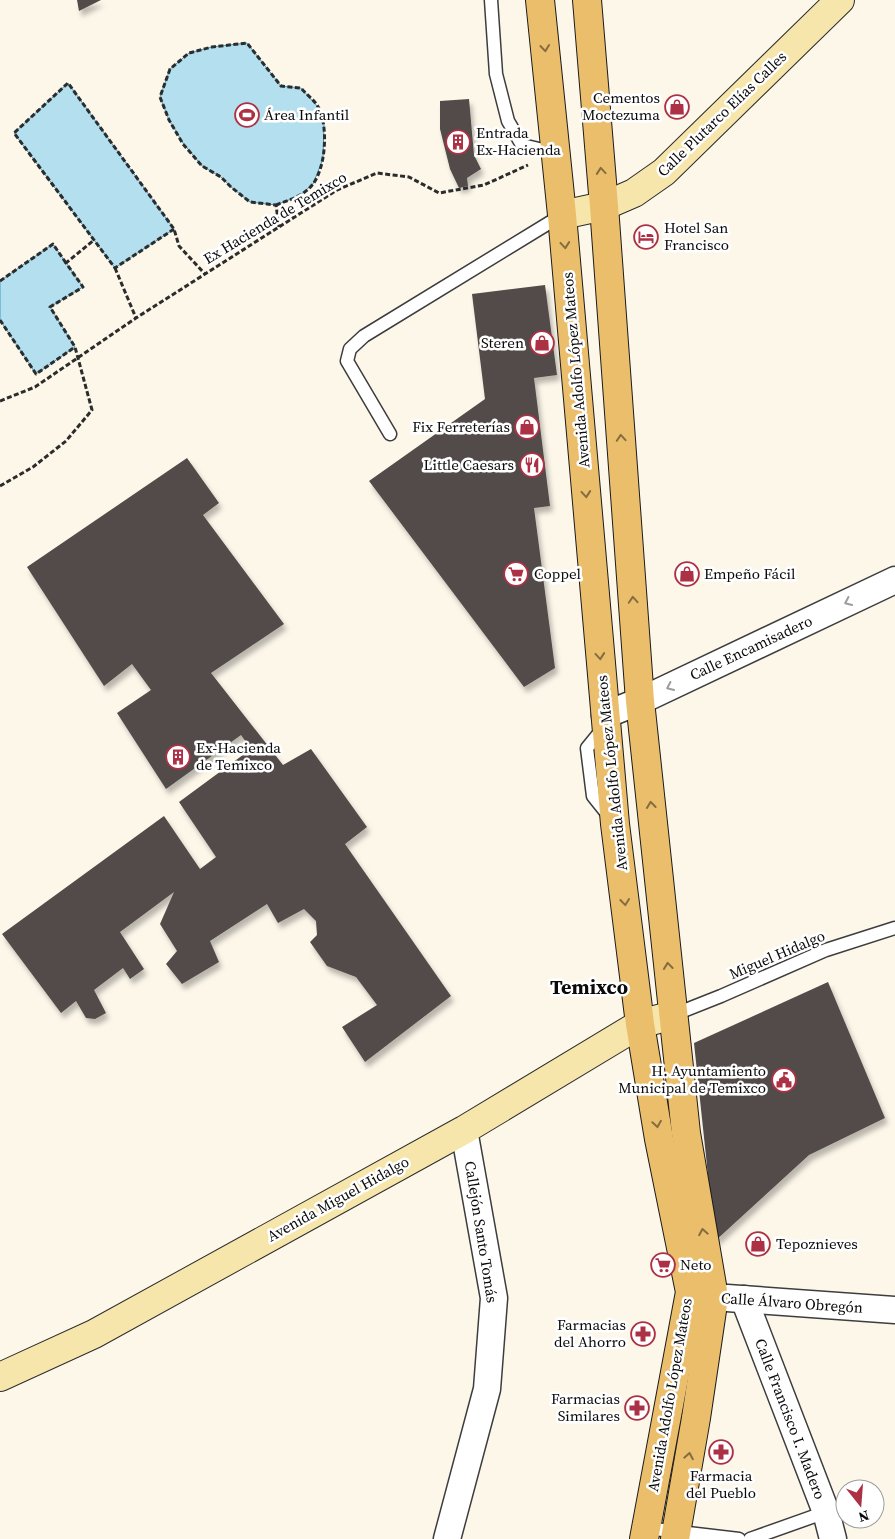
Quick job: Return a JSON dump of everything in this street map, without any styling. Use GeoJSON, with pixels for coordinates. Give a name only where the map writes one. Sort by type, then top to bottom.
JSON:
{"type":"FeatureCollection","features":[{"type":"Feature","properties":{"kind":"main road","name":"Avenida Adolfo López Mateos"},"geometry":{"type":"LineString","coordinates":[[540,0],[562,215],[615,824],[640,1024],[659,1139],[702,1295],[645,1534]]}},
{"type":"Feature","properties":{"kind":"main road","name":"Avenida Adolfo López Mateos"},"geometry":{"type":"LineString","coordinates":[[586,0],[604,206],[640,701],[702,1295],[696,1418],[675,1535]]}},
{"type":"Feature","properties":{"kind":"street","name":"Calle Plutarco Elías Calles"},"geometry":{"type":"LineString","coordinates":[[562,215],[604,206],[634,193],[664,172],[840,0]]}},
{"type":"Feature","properties":{"kind":"street","name":"Calle Encamisadero"},"geometry":{"type":"LineString","coordinates":[[606,719],[640,701],[894,584]]}},
{"type":"Feature","properties":{"kind":"street","name":"Avenida Miguel Hidalgo"},"geometry":{"type":"LineString","coordinates":[[0,1377],[94,1334],[464,1130],[640,1024],[673,1015]]}},
{"type":"Feature","properties":{"kind":"street","name":"Callejón Santo Tomás"},"geometry":{"type":"LineString","coordinates":[[447,1539],[487,1389],[494,1298],[464,1130]]}},
{"type":"Feature","properties":{"kind":"street","name":"Calle Álvaro Obregón"},"geometry":{"type":"LineString","coordinates":[[702,1295],[895,1310]]}},
{"type":"Feature","properties":{"kind":"street","name":"Calle Francisco I. Madero"},"geometry":{"type":"LineString","coordinates":[[744,1299],[826,1512],[833,1539]]}},
{"type":"Feature","properties":{"kind":"lane"},"geometry":{"type":"LineString","coordinates":[[491,0],[496,74],[508,122],[522,146],[556,153]]}},
{"type":"Feature","properties":{"kind":"lane"},"geometry":{"type":"LineString","coordinates":[[390,434],[347,360],[350,349],[364,336],[562,215]]}},
{"type":"Feature","properties":{"kind":"lane","name":"Miguel Hidalgo"},"geometry":{"type":"LineString","coordinates":[[673,1015],[826,950],[895,928]]}},
{"type":"Feature","properties":{"kind":"lane"},"geometry":{"type":"LineString","coordinates":[[750,1539],[826,1512]]}},
{"type":"Feature","properties":{"kind":"lane"},"geometry":{"type":"LineString","coordinates":[[645,1534],[739,1539]]}},
{"type":"Feature","properties":{"kind":"path"},"geometry":{"type":"LineString","coordinates":[[247,43],[281,86],[301,88],[317,106],[324,123],[323,159],[313,184],[299,196],[276,205],[250,202],[231,188],[221,176],[202,166],[183,144],[160,97],[170,69],[189,53],[212,47],[247,43]]}},
{"type":"Feature","properties":{"kind":"path"},"geometry":{"type":"LineString","coordinates":[[136,318],[115,268],[14,132],[68,83],[174,229],[179,246],[205,274]]}},
{"type":"Feature","properties":{"kind":"path","name":"Ex Hacienda de Temixco"},"geometry":{"type":"LineString","coordinates":[[0,401],[35,387],[136,318],[337,190],[377,172],[408,177],[439,193],[484,185],[556,153]]}},
{"type":"Feature","properties":{"kind":"path"},"geometry":{"type":"LineString","coordinates":[[276,205],[279,227]]}},
{"type":"Feature","properties":{"kind":"path"},"geometry":{"type":"LineString","coordinates":[[115,268],[174,229]]}},
{"type":"Feature","properties":{"kind":"path"},"geometry":{"type":"LineString","coordinates":[[66,262],[94,240]]}},
{"type":"Feature","properties":{"kind":"path"},"geometry":{"type":"LineString","coordinates":[[0,281],[53,244],[66,262],[83,287],[50,307],[75,348],[92,410],[66,441],[33,467],[0,486]]}},
{"type":"Feature","properties":{"kind":"path"},"geometry":{"type":"LineString","coordinates":[[0,320],[36,374],[75,348]]}},
{"type":"Feature","properties":{"kind":"water"},"geometry":{"type":"Polygon","coordinates":[[[247,43],[281,86],[301,88],[317,106],[324,123],[323,159],[313,184],[299,196],[276,205],[250,202],[221,177],[202,166],[183,143],[169,120],[160,97],[170,69],[189,53],[212,47],[247,43]]]}},
{"type":"Feature","properties":{"kind":"water"},"geometry":{"type":"Polygon","coordinates":[[[68,83],[174,229],[115,268],[14,133],[68,83]]]}},
{"type":"Feature","properties":{"kind":"water"},"geometry":{"type":"Polygon","coordinates":[[[53,244],[83,287],[50,307],[75,347],[36,374],[0,320],[0,281],[53,244]]]}},
{"type":"Feature","properties":{"kind":"building"},"geometry":{"type":"Polygon","coordinates":[[[77,0],[101,0],[79,11],[77,0]]]}},
{"type":"Feature","properties":{"kind":"building","name":"Entrada Ex-Hacienda"},"geometry":{"type":"Polygon","coordinates":[[[469,99],[474,155],[481,169],[467,178],[468,186],[459,188],[450,169],[440,129],[440,101],[469,99]]]}},
{"type":"Feature","properties":{"kind":"building"},"geometry":{"type":"Polygon","coordinates":[[[545,285],[557,375],[534,378],[550,506],[534,508],[555,668],[524,687],[369,481],[485,399],[472,294],[545,285]]]}},
{"type":"Feature","properties":{"kind":"building","name":"Ex-Hacienda de Temixco"},"geometry":{"type":"Polygon","coordinates":[[[187,458],[219,503],[203,515],[284,624],[211,673],[283,765],[311,749],[367,827],[345,844],[451,996],[365,1062],[342,1027],[377,1005],[356,977],[327,966],[310,942],[317,935],[316,921],[304,909],[278,923],[267,904],[210,941],[219,962],[182,984],[166,964],[177,951],[160,924],[174,892],[120,932],[144,969],[130,979],[123,968],[94,990],[106,1013],[95,1019],[86,1018],[76,1001],[61,1013],[2,934],[164,816],[200,869],[216,857],[179,802],[251,749],[241,735],[166,789],[117,713],[151,690],[132,664],[104,686],[27,567],[187,458]]]}},
{"type":"Feature","properties":{"kind":"building","name":"H. Ayuntamiento Municipal de Temixco"},"geometry":{"type":"Polygon","coordinates":[[[828,982],[885,1118],[809,1155],[715,1241],[694,1043],[828,982]]]}},
{"type":"Feature","properties":{"kind":"place","name":"Cementos Moctezuma"},"geometry":{"type":"Point","coordinates":[677,107]}},
{"type":"Feature","properties":{"kind":"place","name":"Área Infantil"},"geometry":{"type":"Point","coordinates":[247,115]}},
{"type":"Feature","properties":{"kind":"place","name":"Entrada Ex-Hacienda"},"geometry":{"type":"Point","coordinates":[458,142]}},
{"type":"Feature","properties":{"kind":"place","name":"Hotel San Francisco"},"geometry":{"type":"Point","coordinates":[646,237]}},
{"type":"Feature","properties":{"kind":"place","name":"Steren"},"geometry":{"type":"Point","coordinates":[542,343]}},
{"type":"Feature","properties":{"kind":"place","name":"Fix Ferreterías"},"geometry":{"type":"Point","coordinates":[527,427]}},
{"type":"Feature","properties":{"kind":"place","name":"Little Caesars"},"geometry":{"type":"Point","coordinates":[532,465]}},
{"type":"Feature","properties":{"kind":"place","name":"Coppel"},"geometry":{"type":"Point","coordinates":[516,574]}},
{"type":"Feature","properties":{"kind":"place","name":"Empeño Fácil"},"geometry":{"type":"Point","coordinates":[687,574]}},
{"type":"Feature","properties":{"kind":"place","name":"Ex-Hacienda de Temixco"},"geometry":{"type":"Point","coordinates":[178,757]}},
{"type":"Feature","properties":{"kind":"place","name":"H. Ayuntamiento Municipal de Temixco"},"geometry":{"type":"Point","coordinates":[784,1080]}},
{"type":"Feature","properties":{"kind":"place","name":"Tepoznieves"},"geometry":{"type":"Point","coordinates":[758,1244]}},
{"type":"Feature","properties":{"kind":"place","name":"Neto"},"geometry":{"type":"Point","coordinates":[663,1265]}},
{"type":"Feature","properties":{"kind":"place","name":"Farmacias del Ahorro"},"geometry":{"type":"Point","coordinates":[643,1334]}},
{"type":"Feature","properties":{"kind":"place","name":"Farmacias Similares"},"geometry":{"type":"Point","coordinates":[637,1408]}},
{"type":"Feature","properties":{"kind":"place","name":"Farmacia del Pueblo"},"geometry":{"type":"Point","coordinates":[721,1452]}},
{"type":"Feature","properties":{"kind":"district","name":"Temixco"},"geometry":{"type":"Point","coordinates":[589,987]}}]}
